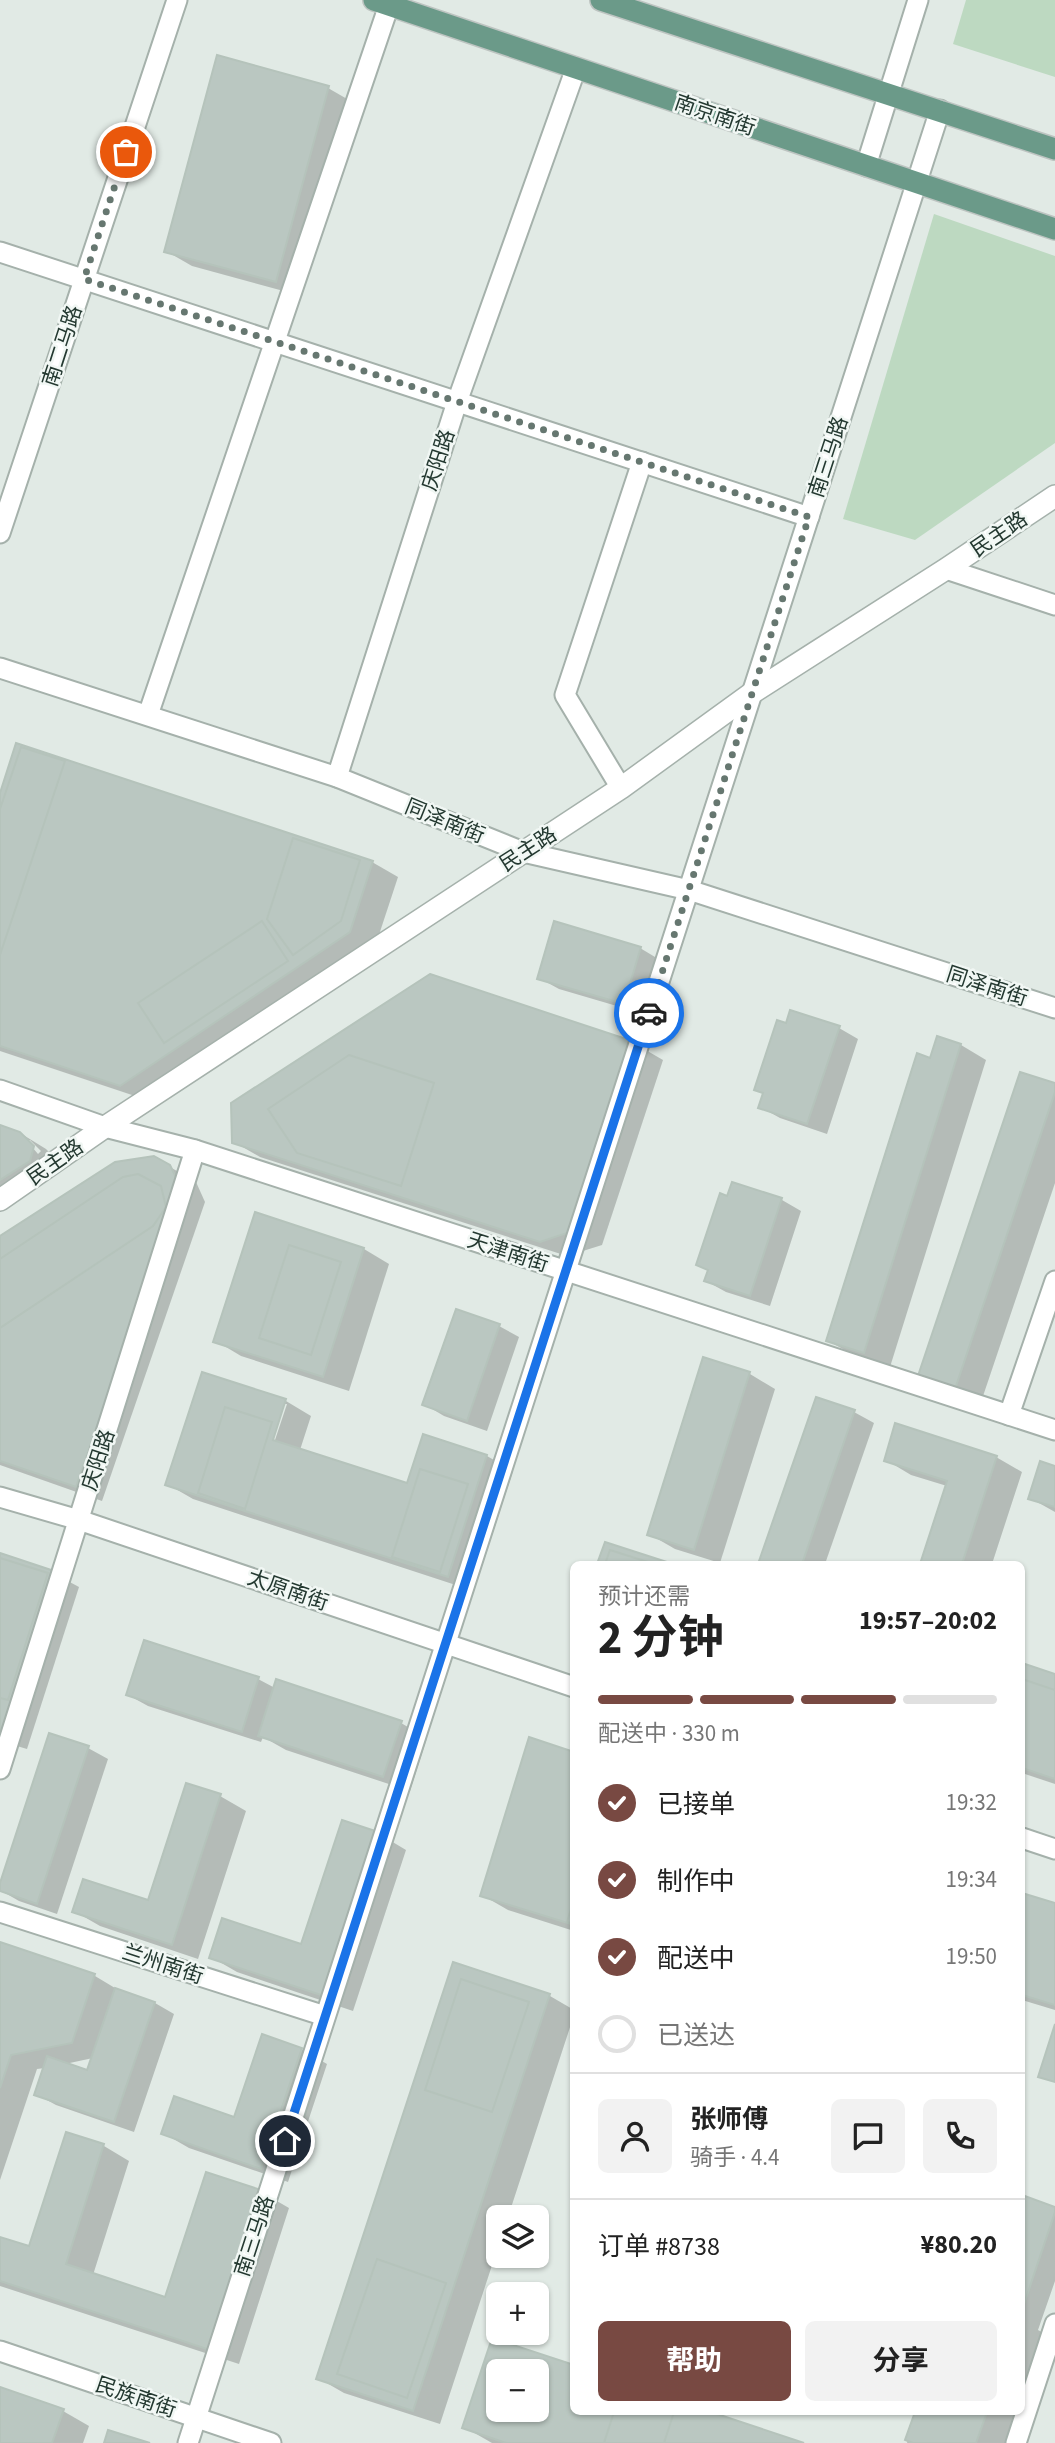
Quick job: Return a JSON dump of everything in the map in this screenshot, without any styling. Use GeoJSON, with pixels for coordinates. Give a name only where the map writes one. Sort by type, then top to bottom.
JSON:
{"type":"FeatureCollection","features":[{"type":"Feature","properties":{"kind":"main road"},"geometry":{"type":"LineString","coordinates":[[601,0],[1055,149]]}},
{"type":"Feature","properties":{"kind":"main road","name":"南京南街"},"geometry":{"type":"LineString","coordinates":[[382,3],[1055,229]]}},
{"type":"Feature","properties":{"kind":"street","name":"南二马路"},"geometry":{"type":"LineString","coordinates":[[0,533],[177,0]]}},
{"type":"Feature","properties":{"kind":"street"},"geometry":{"type":"LineString","coordinates":[[866,166],[918,0]]}},
{"type":"Feature","properties":{"kind":"street"},"geometry":{"type":"LineString","coordinates":[[148,715],[274,342],[382,3]]}},
{"type":"Feature","properties":{"kind":"street","name":"庆阳路"},"geometry":{"type":"LineString","coordinates":[[337,777],[457,402],[576,68]]}},
{"type":"Feature","properties":{"kind":"street","name":"南三马路"},"geometry":{"type":"LineString","coordinates":[[188,2443],[940,110]]}},
{"type":"Feature","properties":{"kind":"street"},"geometry":{"type":"LineString","coordinates":[[0,252],[809,517]]}},
{"type":"Feature","properties":{"kind":"street"},"geometry":{"type":"LineString","coordinates":[[621,788],[565,695],[642,462]]}},
{"type":"Feature","properties":{"kind":"street","name":"民主路"},"geometry":{"type":"LineString","coordinates":[[0,1200],[105,1127],[621,788],[752,693],[1055,496]]}},
{"type":"Feature","properties":{"kind":"street"},"geometry":{"type":"LineString","coordinates":[[946,569],[1055,605]]}},
{"type":"Feature","properties":{"kind":"street","name":"同泽南街"},"geometry":{"type":"LineString","coordinates":[[0,668],[337,777],[523,852],[689,890],[1055,1008]]}},
{"type":"Feature","properties":{"kind":"street","name":"天津南街"},"geometry":{"type":"LineString","coordinates":[[0,1090],[105,1127],[195,1150],[1055,1430]]}},
{"type":"Feature","properties":{"kind":"street","name":"庆阳路"},"geometry":{"type":"LineString","coordinates":[[0,1769],[195,1150]]}},
{"type":"Feature","properties":{"kind":"street"},"geometry":{"type":"LineString","coordinates":[[1009,1415],[1055,1281]]}},
{"type":"Feature","properties":{"kind":"street","name":"太原南街"},"geometry":{"type":"LineString","coordinates":[[0,1497],[79,1520],[570,1686]]}},
{"type":"Feature","properties":{"kind":"street"},"geometry":{"type":"LineString","coordinates":[[1025,1839],[1055,1849]]}},
{"type":"Feature","properties":{"kind":"street","name":"兰州南街"},"geometry":{"type":"LineString","coordinates":[[0,1912],[325,2016]]}},
{"type":"Feature","properties":{"kind":"street"},"geometry":{"type":"LineString","coordinates":[[1016,2443],[1055,2324]]}},
{"type":"Feature","properties":{"kind":"street","name":"民族南街"},"geometry":{"type":"LineString","coordinates":[[0,2351],[271,2443]]}},
{"type":"Feature","properties":{"kind":"green space"},"geometry":{"type":"Polygon","coordinates":[[[966,0],[1055,0],[1055,77],[953,44],[966,0]]]}},
{"type":"Feature","properties":{"kind":"green space"},"geometry":{"type":"Polygon","coordinates":[[[934,214],[1055,256],[1055,443],[915,540],[843,519],[934,214]]]}},
{"type":"Feature","properties":{"kind":"building"},"geometry":{"type":"Polygon","coordinates":[[[217,55],[329,86],[276,282],[164,252],[217,55]]]}},
{"type":"Feature","properties":{"kind":"building"},"geometry":{"type":"Polygon","coordinates":[[[16,743],[373,861],[350,932],[120,1086],[0,1046],[0,793],[16,743]]]}},
{"type":"Feature","properties":{"kind":"building"},"geometry":{"type":"Polygon","coordinates":[[[21,747],[65,761],[0,955],[0,809],[21,747]]]}},
{"type":"Feature","properties":{"kind":"building"},"geometry":{"type":"Polygon","coordinates":[[[293,838],[360,860],[341,921],[293,955],[267,919],[293,838]]]}},
{"type":"Feature","properties":{"kind":"building"},"geometry":{"type":"Polygon","coordinates":[[[262,921],[288,961],[164,1043],[138,1003],[262,921]]]}},
{"type":"Feature","properties":{"kind":"building"},"geometry":{"type":"Polygon","coordinates":[[[554,921],[641,947],[624,1004],[537,979],[554,921]]]}},
{"type":"Feature","properties":{"kind":"building"},"geometry":{"type":"Polygon","coordinates":[[[430,974],[638,1043],[576,1230],[540,1242],[232,1143],[231,1103],[430,974]]]}},
{"type":"Feature","properties":{"kind":"building"},"geometry":{"type":"Polygon","coordinates":[[[790,1010],[840,1026],[807,1124],[758,1108],[763,1093],[754,1090],[777,1020],[786,1023],[790,1010]]]}},
{"type":"Feature","properties":{"kind":"building"},"geometry":{"type":"Polygon","coordinates":[[[937,1036],[961,1044],[864,1353],[826,1341],[917,1053],[930,1058],[937,1036]]]}},
{"type":"Feature","properties":{"kind":"building"},"geometry":{"type":"Polygon","coordinates":[[[349,1055],[434,1083],[401,1186],[297,1153],[268,1109],[349,1055]]]}},
{"type":"Feature","properties":{"kind":"building"},"geometry":{"type":"Polygon","coordinates":[[[1020,1072],[1055,1083],[1055,1092],[954,1392],[917,1379],[1020,1072]]]}},
{"type":"Feature","properties":{"kind":"building"},"geometry":{"type":"Polygon","coordinates":[[[0,1125],[20,1132],[34,1146],[30,1161],[0,1180],[0,1125]]]}},
{"type":"Feature","properties":{"kind":"building"},"geometry":{"type":"Polygon","coordinates":[[[154,1156],[170,1165],[180,1186],[76,1487],[0,1461],[0,1236],[115,1162],[154,1156]]]}},
{"type":"Feature","properties":{"kind":"building"},"geometry":{"type":"Polygon","coordinates":[[[138,1174],[161,1186],[166,1207],[153,1226],[0,1328],[0,1259],[123,1177],[138,1174]]]}},
{"type":"Feature","properties":{"kind":"building"},"geometry":{"type":"Polygon","coordinates":[[[732,1182],[782,1198],[750,1296],[704,1281],[708,1270],[696,1265],[720,1193],[727,1196],[732,1182]]]}},
{"type":"Feature","properties":{"kind":"building"},"geometry":{"type":"Polygon","coordinates":[[[255,1212],[364,1248],[323,1377],[213,1342],[255,1212]]]}},
{"type":"Feature","properties":{"kind":"building"},"geometry":{"type":"Polygon","coordinates":[[[289,1245],[341,1262],[311,1355],[259,1338],[289,1245]]]}},
{"type":"Feature","properties":{"kind":"building"},"geometry":{"type":"Polygon","coordinates":[[[456,1309],[500,1324],[467,1421],[422,1405],[456,1309]]]}},
{"type":"Feature","properties":{"kind":"building"},"geometry":{"type":"Polygon","coordinates":[[[703,1357],[750,1372],[694,1550],[647,1535],[703,1357]]]}},
{"type":"Feature","properties":{"kind":"building"},"geometry":{"type":"Polygon","coordinates":[[[202,1372],[286,1399],[273,1440],[407,1483],[423,1434],[487,1455],[448,1577],[165,1485],[202,1372]]]}},
{"type":"Feature","properties":{"kind":"building"},"geometry":{"type":"Polygon","coordinates":[[[816,1397],[855,1410],[803,1561],[759,1561],[816,1397]]]}},
{"type":"Feature","properties":{"kind":"building"},"geometry":{"type":"Polygon","coordinates":[[[225,1407],[272,1422],[245,1509],[198,1493],[225,1407]]]}},
{"type":"Feature","properties":{"kind":"building"},"geometry":{"type":"Polygon","coordinates":[[[895,1423],[997,1456],[963,1561],[921,1561],[947,1481],[884,1461],[895,1423]]]}},
{"type":"Feature","properties":{"kind":"building"},"geometry":{"type":"Polygon","coordinates":[[[1040,1461],[1055,1466],[1055,1507],[1028,1499],[1040,1461]]]}},
{"type":"Feature","properties":{"kind":"building"},"geometry":{"type":"Polygon","coordinates":[[[420,1469],[468,1484],[440,1572],[392,1557],[420,1469]]]}},
{"type":"Feature","properties":{"kind":"building"},"geometry":{"type":"Polygon","coordinates":[[[605,1542],[664,1561],[598,1561],[605,1542]]]}},
{"type":"Feature","properties":{"kind":"building"},"geometry":{"type":"Polygon","coordinates":[[[610,1550],[645,1561],[606,1561],[610,1550]]]}},
{"type":"Feature","properties":{"kind":"building"},"geometry":{"type":"Polygon","coordinates":[[[0,1553],[54,1571],[1,1736],[0,1735],[0,1553]]]}},
{"type":"Feature","properties":{"kind":"building"},"geometry":{"type":"Polygon","coordinates":[[[0,1558],[48,1573],[8,1700],[0,1698],[0,1558]]]}},
{"type":"Feature","properties":{"kind":"building"},"geometry":{"type":"Polygon","coordinates":[[[144,1640],[259,1677],[242,1732],[126,1695],[144,1640]]]}},
{"type":"Feature","properties":{"kind":"building"},"geometry":{"type":"Polygon","coordinates":[[[1025,1664],[1055,1674],[1055,1758],[1025,1749],[1025,1664]]]}},
{"type":"Feature","properties":{"kind":"building"},"geometry":{"type":"Polygon","coordinates":[[[276,1679],[402,1721],[383,1777],[258,1736],[276,1679]]]}},
{"type":"Feature","properties":{"kind":"building"},"geometry":{"type":"Polygon","coordinates":[[[1025,1680],[1055,1690],[1055,1779],[1025,1769],[1025,1680]]]}},
{"type":"Feature","properties":{"kind":"building"},"geometry":{"type":"Polygon","coordinates":[[[49,1733],[89,1746],[37,1904],[0,1891],[0,1883],[49,1733]]]}},
{"type":"Feature","properties":{"kind":"building"},"geometry":{"type":"Polygon","coordinates":[[[529,1737],[570,1751],[570,1924],[480,1896],[529,1737]]]}},
{"type":"Feature","properties":{"kind":"building"},"geometry":{"type":"Polygon","coordinates":[[[186,1783],[221,1794],[172,1945],[72,1912],[83,1879],[148,1900],[186,1783]]]}},
{"type":"Feature","properties":{"kind":"building"},"geometry":{"type":"Polygon","coordinates":[[[342,1820],[381,1833],[327,1997],[209,1958],[222,1918],[301,1944],[342,1820]]]}},
{"type":"Feature","properties":{"kind":"building"},"geometry":{"type":"Polygon","coordinates":[[[1025,1894],[1055,1903],[1055,2005],[1025,1996],[1025,1894]]]}},
{"type":"Feature","properties":{"kind":"building"},"geometry":{"type":"Polygon","coordinates":[[[0,1942],[95,1974],[72,2043],[11,2055],[0,2088],[0,1942]]]}},
{"type":"Feature","properties":{"kind":"building"},"geometry":{"type":"Polygon","coordinates":[[[453,1962],[550,1994],[413,2411],[316,2379],[453,1962]]]}},
{"type":"Feature","properties":{"kind":"building"},"geometry":{"type":"Polygon","coordinates":[[[461,1979],[529,2002],[492,2112],[425,2090],[461,1979]]]}},
{"type":"Feature","properties":{"kind":"building"},"geometry":{"type":"Polygon","coordinates":[[[115,1988],[155,2002],[114,2122],[34,2095],[47,2056],[87,2070],[115,1988]]]}},
{"type":"Feature","properties":{"kind":"building"},"geometry":{"type":"Polygon","coordinates":[[[1055,2024],[1055,2082],[1038,2077],[1055,2024]]]}},
{"type":"Feature","properties":{"kind":"building"},"geometry":{"type":"Polygon","coordinates":[[[262,2034],[302,2048],[261,2169],[161,2134],[174,2096],[234,2117],[262,2034]]]}},
{"type":"Feature","properties":{"kind":"building"},"geometry":{"type":"Polygon","coordinates":[[[66,2132],[104,2144],[66,2264],[165,2297],[206,2172],[264,2191],[213,2351],[0,2281],[0,2237],[29,2246],[66,2132]]]}},
{"type":"Feature","properties":{"kind":"building"},"geometry":{"type":"Polygon","coordinates":[[[1025,2196],[1055,2207],[1025,2301],[1025,2196]]]}},
{"type":"Feature","properties":{"kind":"building"},"geometry":{"type":"Polygon","coordinates":[[[377,2259],[446,2283],[407,2398],[337,2374],[377,2259]]]}},
{"type":"Feature","properties":{"kind":"building"},"geometry":{"type":"Polygon","coordinates":[[[490,2345],[513,2345],[570,2364],[570,2415],[720,2415],[804,2443],[506,2443],[462,2428],[490,2345]]]}},
{"type":"Feature","properties":{"kind":"building"},"geometry":{"type":"Polygon","coordinates":[[[0,2387],[64,2409],[52,2443],[0,2443],[0,2387]]]}},
{"type":"Feature","properties":{"kind":"building"},"geometry":{"type":"Polygon","coordinates":[[[613,2415],[673,2415],[664,2443],[604,2443],[613,2415]]]}},
{"type":"Feature","properties":{"kind":"building"},"geometry":{"type":"Polygon","coordinates":[[[914,2415],[986,2415],[976,2443],[913,2443],[905,2440],[914,2415]]]}},
{"type":"Feature","properties":{"kind":"building"},"geometry":{"type":"Polygon","coordinates":[[[108,2430],[150,2443],[104,2443],[108,2430]]]}},
{"type":"Feature","properties":{"kind":"way so far"},"geometry":{"type":"LineString","coordinates":[[126,152],[84,279],[809,517],[649,1013]]}},
{"type":"Feature","properties":{"kind":"route"},"geometry":{"type":"LineString","coordinates":[[285,2141],[649,1013]]}}]}
